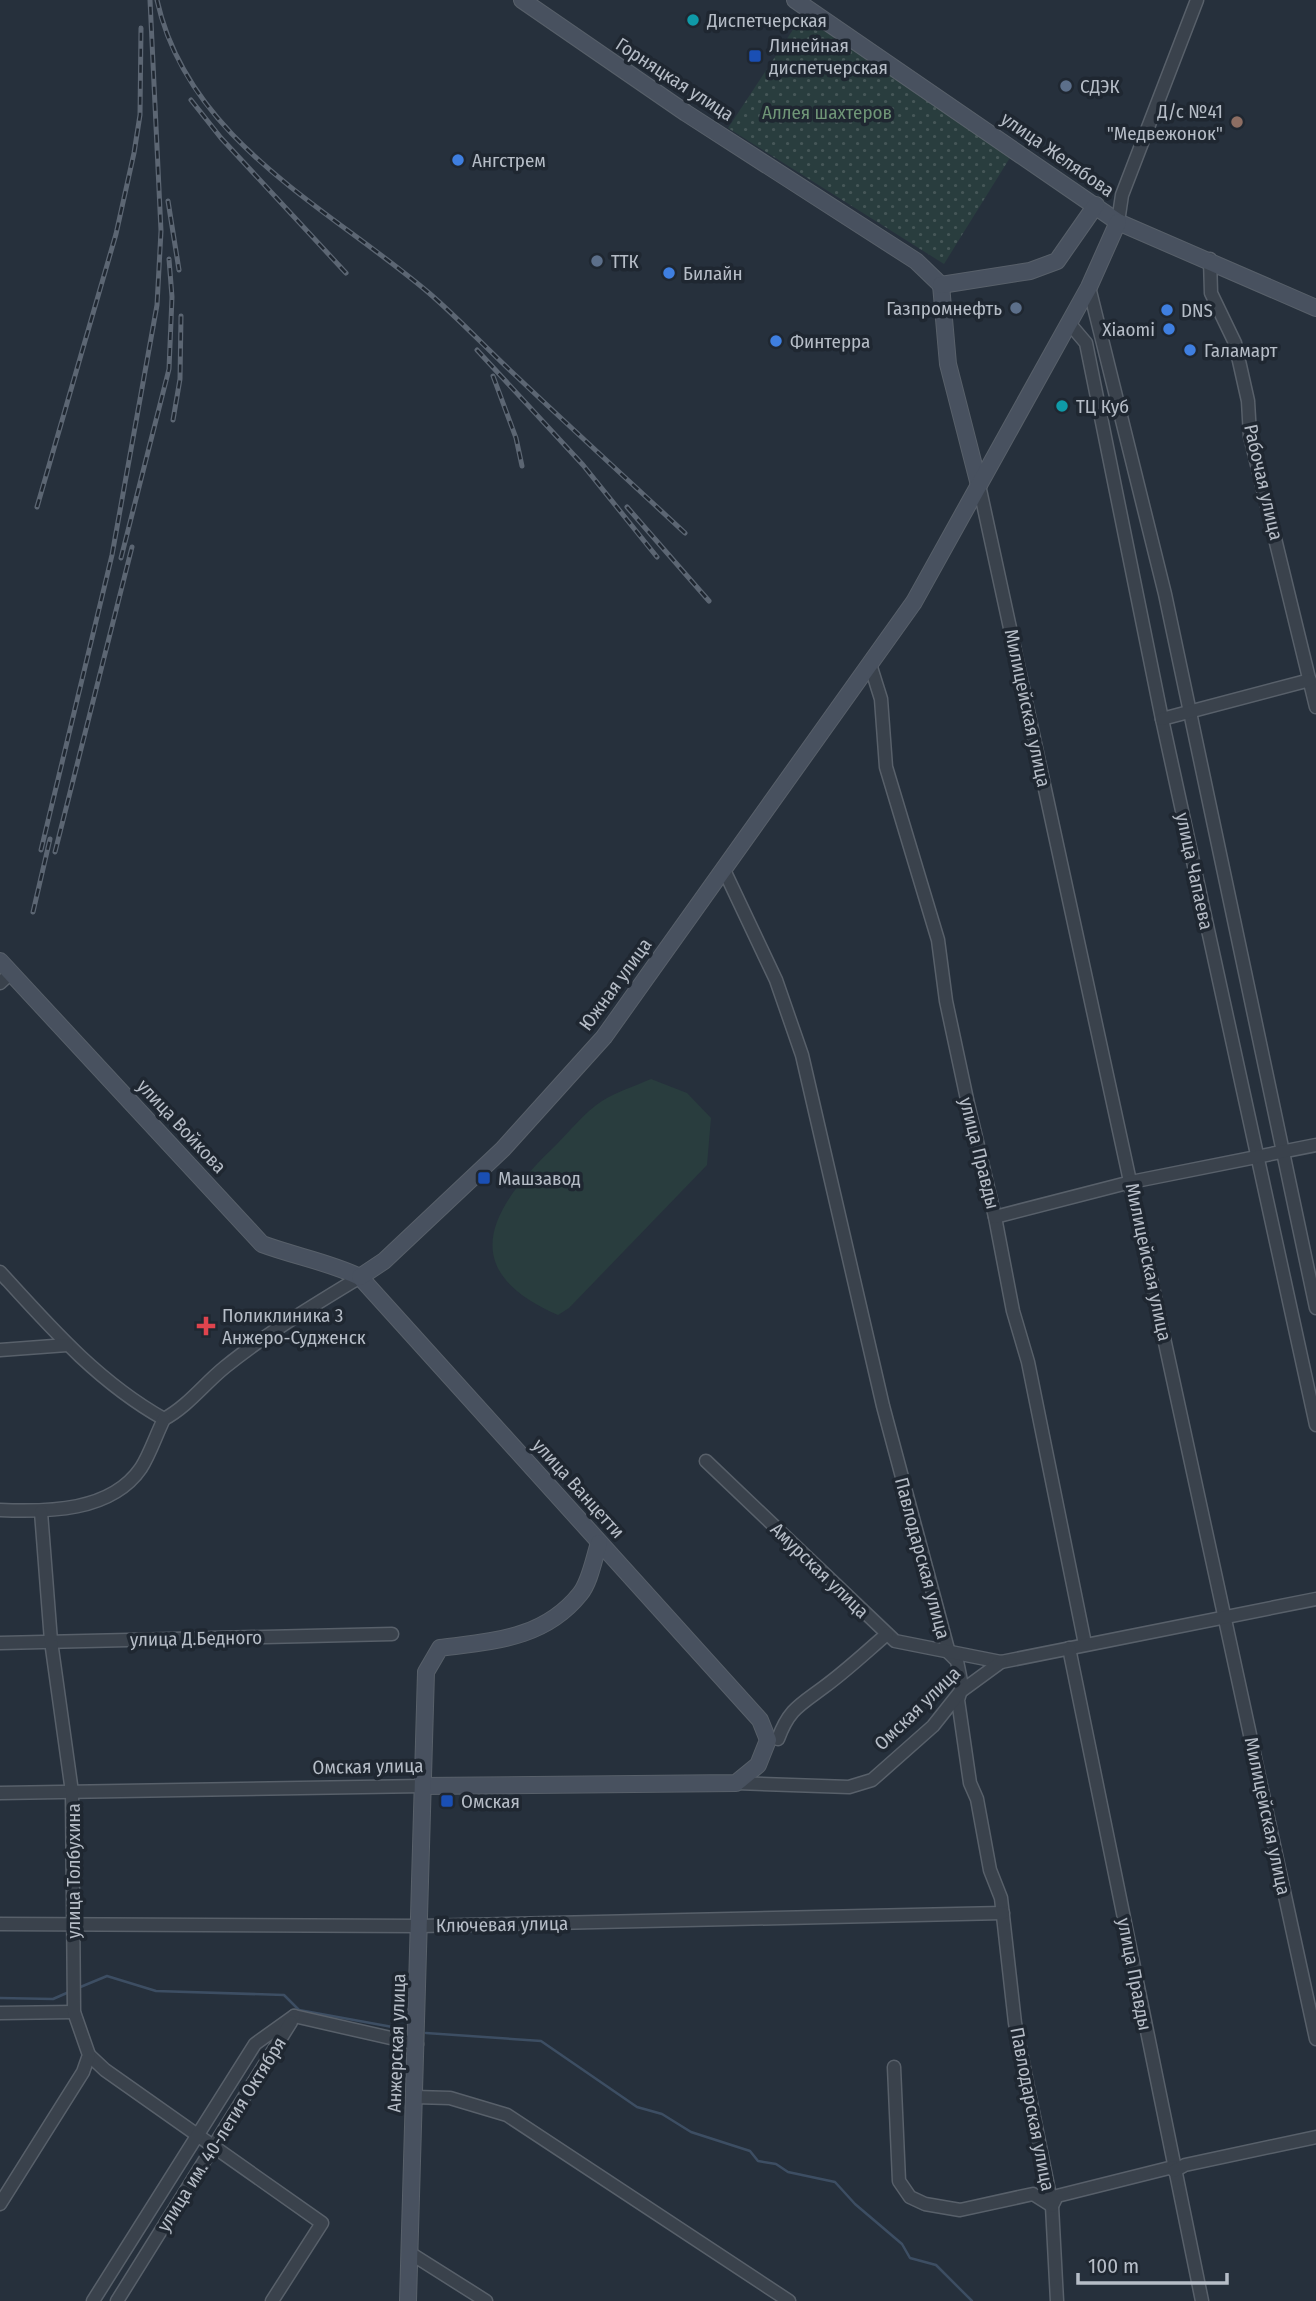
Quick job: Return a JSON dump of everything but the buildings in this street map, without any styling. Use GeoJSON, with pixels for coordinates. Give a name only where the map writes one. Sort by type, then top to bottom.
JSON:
{"type":"FeatureCollection","features":[{"type":"Feature","properties":{"kind":"street","name":"улица Желябова"},"geometry":{"type":"LineString","coordinates":[[794,0],[1118,222],[1210,259],[1316,308]]}},
{"type":"Feature","properties":{"kind":"street"},"geometry":{"type":"LineString","coordinates":[[1118,222],[1122,195],[1197,0]]}},
{"type":"Feature","properties":{"kind":"street","name":"Горняцкая улица"},"geometry":{"type":"LineString","coordinates":[[523,1],[686,113],[916,261],[941,285]]}},
{"type":"Feature","properties":{"kind":"street"},"geometry":{"type":"LineString","coordinates":[[979,485],[948,365],[941,285],[1030,271],[1057,261],[1096,205]]}},
{"type":"Feature","properties":{"kind":"street","name":"Южная улица"},"geometry":{"type":"LineString","coordinates":[[164,1419],[178,1411],[254,1345],[384,1261],[503,1149],[604,1037],[914,602],[1089,287],[1118,222]]}},
{"type":"Feature","properties":{"kind":"street","name":"Рабочая улица"},"geometry":{"type":"LineString","coordinates":[[1210,259],[1210,293],[1235,343],[1248,401],[1250,436],[1316,707]]}},
{"type":"Feature","properties":{"kind":"street","name":"улица Чапаева"},"geometry":{"type":"LineString","coordinates":[[1089,287],[1165,594],[1316,1308]]}},
{"type":"Feature","properties":{"kind":"street","name":"улица Чапаева"},"geometry":{"type":"LineString","coordinates":[[1069,323],[1086,342],[1162,719],[1316,1425]]}},
{"type":"Feature","properties":{"kind":"street","name":"Милицейская улица"},"geometry":{"type":"LineString","coordinates":[[979,485],[1316,2039]]}},
{"type":"Feature","properties":{"kind":"street","name":"улица Правды"},"geometry":{"type":"LineString","coordinates":[[870,664],[881,699],[886,768],[938,940],[946,1001],[995,1217],[1085,1644]]}},
{"type":"Feature","properties":{"kind":"street"},"geometry":{"type":"LineString","coordinates":[[1162,719],[1310,680]]}},
{"type":"Feature","properties":{"kind":"street","name":"Павлодарская улица"},"geometry":{"type":"LineString","coordinates":[[724,870],[758,938],[802,1055],[883,1406],[948,1653],[957,1661],[960,1692],[958,1700],[970,1783],[977,1800],[990,1870],[1003,1913],[1015,2023],[1052,2206],[1057,2301]]}},
{"type":"Feature","properties":{"kind":"street","name":"улица Войкова"},"geometry":{"type":"LineString","coordinates":[[4,972],[262,1244],[302,1259],[338,1266],[360,1276]]}},
{"type":"Feature","properties":{"kind":"street"},"geometry":{"type":"LineString","coordinates":[[995,1217],[1132,1182],[1316,1144]]}},
{"type":"Feature","properties":{"kind":"street"},"geometry":{"type":"LineString","coordinates":[[0,1272],[67,1345],[134,1402],[164,1419],[141,1468],[120,1490],[84,1505],[41,1512],[0,1510]]}},
{"type":"Feature","properties":{"kind":"street","name":"улица Ванцетти"},"geometry":{"type":"LineString","coordinates":[[360,1276],[771,1734]]}},
{"type":"Feature","properties":{"kind":"street"},"geometry":{"type":"LineString","coordinates":[[0,1350],[67,1345]]}},
{"type":"Feature","properties":{"kind":"street","name":"Амурская улица"},"geometry":{"type":"LineString","coordinates":[[706,1461],[895,1641],[1001,1662]]}},
{"type":"Feature","properties":{"kind":"street","name":"улица Толбухина"},"geometry":{"type":"LineString","coordinates":[[41,1512],[51,1641],[72,1792],[74,2012],[89,2054]]}},
{"type":"Feature","properties":{"kind":"street","name":"Анжерская улица"},"geometry":{"type":"LineString","coordinates":[[408,2301],[426,1672],[440,1648],[496,1641],[543,1627],[581,1593],[599,1543]]}},
{"type":"Feature","properties":{"kind":"street"},"geometry":{"type":"LineString","coordinates":[[1001,1662],[1316,1600]]}},
{"type":"Feature","properties":{"kind":"street","name":"улица Д.Бедного"},"geometry":{"type":"LineString","coordinates":[[0,1643],[393,1634]]}},
{"type":"Feature","properties":{"kind":"street"},"geometry":{"type":"LineString","coordinates":[[736,1783],[758,1765],[771,1734],[801,1702],[823,1688],[887,1634]]}},
{"type":"Feature","properties":{"kind":"street","name":"улица Правды"},"geometry":{"type":"LineString","coordinates":[[1069,1648],[1202,2301]]}},
{"type":"Feature","properties":{"kind":"street","name":"Омская улица"},"geometry":{"type":"LineString","coordinates":[[0,1793],[736,1783],[849,1787],[872,1780],[933,1726],[960,1692],[1001,1662]]}},
{"type":"Feature","properties":{"kind":"street","name":"Ключевая улица"},"geometry":{"type":"LineString","coordinates":[[0,1924],[420,1926],[1003,1913]]}},
{"type":"Feature","properties":{"kind":"street"},"geometry":{"type":"LineString","coordinates":[[0,2013],[74,2012]]}},
{"type":"Feature","properties":{"kind":"street"},"geometry":{"type":"LineString","coordinates":[[294,2016],[417,2044]]}},
{"type":"Feature","properties":{"kind":"street","name":"улица им. 40-летия Октября"},"geometry":{"type":"LineString","coordinates":[[93,2301],[255,2044],[294,2016]]}},
{"type":"Feature","properties":{"kind":"street","name":"улица им. 40-летия Октября"},"geometry":{"type":"LineString","coordinates":[[117,2301],[294,2016]]}},
{"type":"Feature","properties":{"kind":"street"},"geometry":{"type":"LineString","coordinates":[[0,2204],[83,2073],[89,2054],[105,2070],[322,2223],[272,2301]]}},
{"type":"Feature","properties":{"kind":"street"},"geometry":{"type":"LineString","coordinates":[[894,2067],[899,2180],[910,2197],[925,2204],[960,2210],[1033,2194],[1052,2206],[1057,2196],[1316,2137]]}},
{"type":"Feature","properties":{"kind":"street"},"geometry":{"type":"LineString","coordinates":[[415,2097],[450,2098],[507,2115],[789,2301]]}},
{"type":"Feature","properties":{"kind":"street"},"geometry":{"type":"LineString","coordinates":[[410,2253],[486,2301]]}},
{"type":"Feature","properties":{"kind":"green space","name":"Аллея шахтеров"},"geometry":{"type":"Polygon","coordinates":[[[802,16],[1011,156],[944,264],[728,128],[802,16]]]}},
{"type":"Feature","properties":{"kind":"green space"},"geometry":{"type":"Polygon","coordinates":[[[651,1079],[687,1093],[711,1118],[707,1165],[569,1308],[558,1315],[525,1297],[504,1278],[494,1257],[493,1236],[501,1213],[514,1191],[533,1168],[590,1111],[613,1095],[651,1079]]]}},
{"type":"Feature","properties":{"kind":"waterway"},"geometry":{"type":"LineString","coordinates":[[78,1988],[107,1976],[156,1991],[284,1995],[299,2010],[409,2030]]}},
{"type":"Feature","properties":{"kind":"waterway"},"geometry":{"type":"LineString","coordinates":[[0,1998],[53,1999],[69,1992]]}},
{"type":"Feature","properties":{"kind":"waterway"},"geometry":{"type":"LineString","coordinates":[[426,2033],[541,2041],[637,2107],[662,2114],[691,2132],[750,2151],[758,2161],[776,2164],[788,2172],[835,2182],[855,2204],[902,2244],[910,2258],[936,2265],[972,2301]]}},
{"type":"Feature","properties":{"kind":"railway"},"geometry":{"type":"LineString","coordinates":[[41,850],[112,555],[157,305],[161,231],[150,0]]}},
{"type":"Feature","properties":{"kind":"railway"},"geometry":{"type":"LineString","coordinates":[[157,0],[173,50],[198,93],[230,132],[307,200],[429,293],[685,533]]}},
{"type":"Feature","properties":{"kind":"railway"},"geometry":{"type":"LineString","coordinates":[[37,507],[116,234],[134,153],[140,115],[141,28]]}},
{"type":"Feature","properties":{"kind":"railway"},"geometry":{"type":"LineString","coordinates":[[191,100],[221,138],[346,273]]}},
{"type":"Feature","properties":{"kind":"railway"},"geometry":{"type":"LineString","coordinates":[[168,201],[179,270]]}},
{"type":"Feature","properties":{"kind":"railway"},"geometry":{"type":"LineString","coordinates":[[121,558],[169,369],[172,297],[169,259]]}},
{"type":"Feature","properties":{"kind":"railway"},"geometry":{"type":"LineString","coordinates":[[173,420],[180,379],[181,316]]}},
{"type":"Feature","properties":{"kind":"railway"},"geometry":{"type":"LineString","coordinates":[[477,350],[583,465],[657,557]]}},
{"type":"Feature","properties":{"kind":"railway"},"geometry":{"type":"LineString","coordinates":[[493,376],[516,438],[522,466]]}},
{"type":"Feature","properties":{"kind":"railway"},"geometry":{"type":"LineString","coordinates":[[627,507],[709,601]]}},
{"type":"Feature","properties":{"kind":"railway"},"geometry":{"type":"LineString","coordinates":[[55,852],[132,547]]}},
{"type":"Feature","properties":{"kind":"railway"},"geometry":{"type":"LineString","coordinates":[[33,912],[50,839]]}},
{"type":"Feature","properties":{"kind":"place","name":"Диспетчерская"},"geometry":{"type":"Point","coordinates":[693,20]}},
{"type":"Feature","properties":{"kind":"place","name":"Линейная диспетчерская"},"geometry":{"type":"Point","coordinates":[755,56]}},
{"type":"Feature","properties":{"kind":"place","name":"СДЭК"},"geometry":{"type":"Point","coordinates":[1066,86]}},
{"type":"Feature","properties":{"kind":"place","name":"Д/с №41 \"Медвежонок\""},"geometry":{"type":"Point","coordinates":[1237,122]}},
{"type":"Feature","properties":{"kind":"place","name":"Ангстрем"},"geometry":{"type":"Point","coordinates":[458,160]}},
{"type":"Feature","properties":{"kind":"place","name":"ТТК"},"geometry":{"type":"Point","coordinates":[597,261]}},
{"type":"Feature","properties":{"kind":"place","name":"Билайн"},"geometry":{"type":"Point","coordinates":[669,273]}},
{"type":"Feature","properties":{"kind":"place","name":"Газпромнефть"},"geometry":{"type":"Point","coordinates":[1016,308]}},
{"type":"Feature","properties":{"kind":"place","name":"DNS"},"geometry":{"type":"Point","coordinates":[1167,310]}},
{"type":"Feature","properties":{"kind":"place","name":"Xiaomi"},"geometry":{"type":"Point","coordinates":[1169,329]}},
{"type":"Feature","properties":{"kind":"place","name":"Финтерра"},"geometry":{"type":"Point","coordinates":[776,341]}},
{"type":"Feature","properties":{"kind":"place","name":"Галамарт"},"geometry":{"type":"Point","coordinates":[1190,350]}},
{"type":"Feature","properties":{"kind":"place","name":"ТЦ Куб"},"geometry":{"type":"Point","coordinates":[1062,406]}},
{"type":"Feature","properties":{"kind":"place","name":"Машзавод"},"geometry":{"type":"Point","coordinates":[484,1178]}},
{"type":"Feature","properties":{"kind":"place","name":"Поликлиника 3 Анжеро-Судженск"},"geometry":{"type":"Point","coordinates":[206,1326]}},
{"type":"Feature","properties":{"kind":"place","name":"Омская"},"geometry":{"type":"Point","coordinates":[447,1801]}}]}
